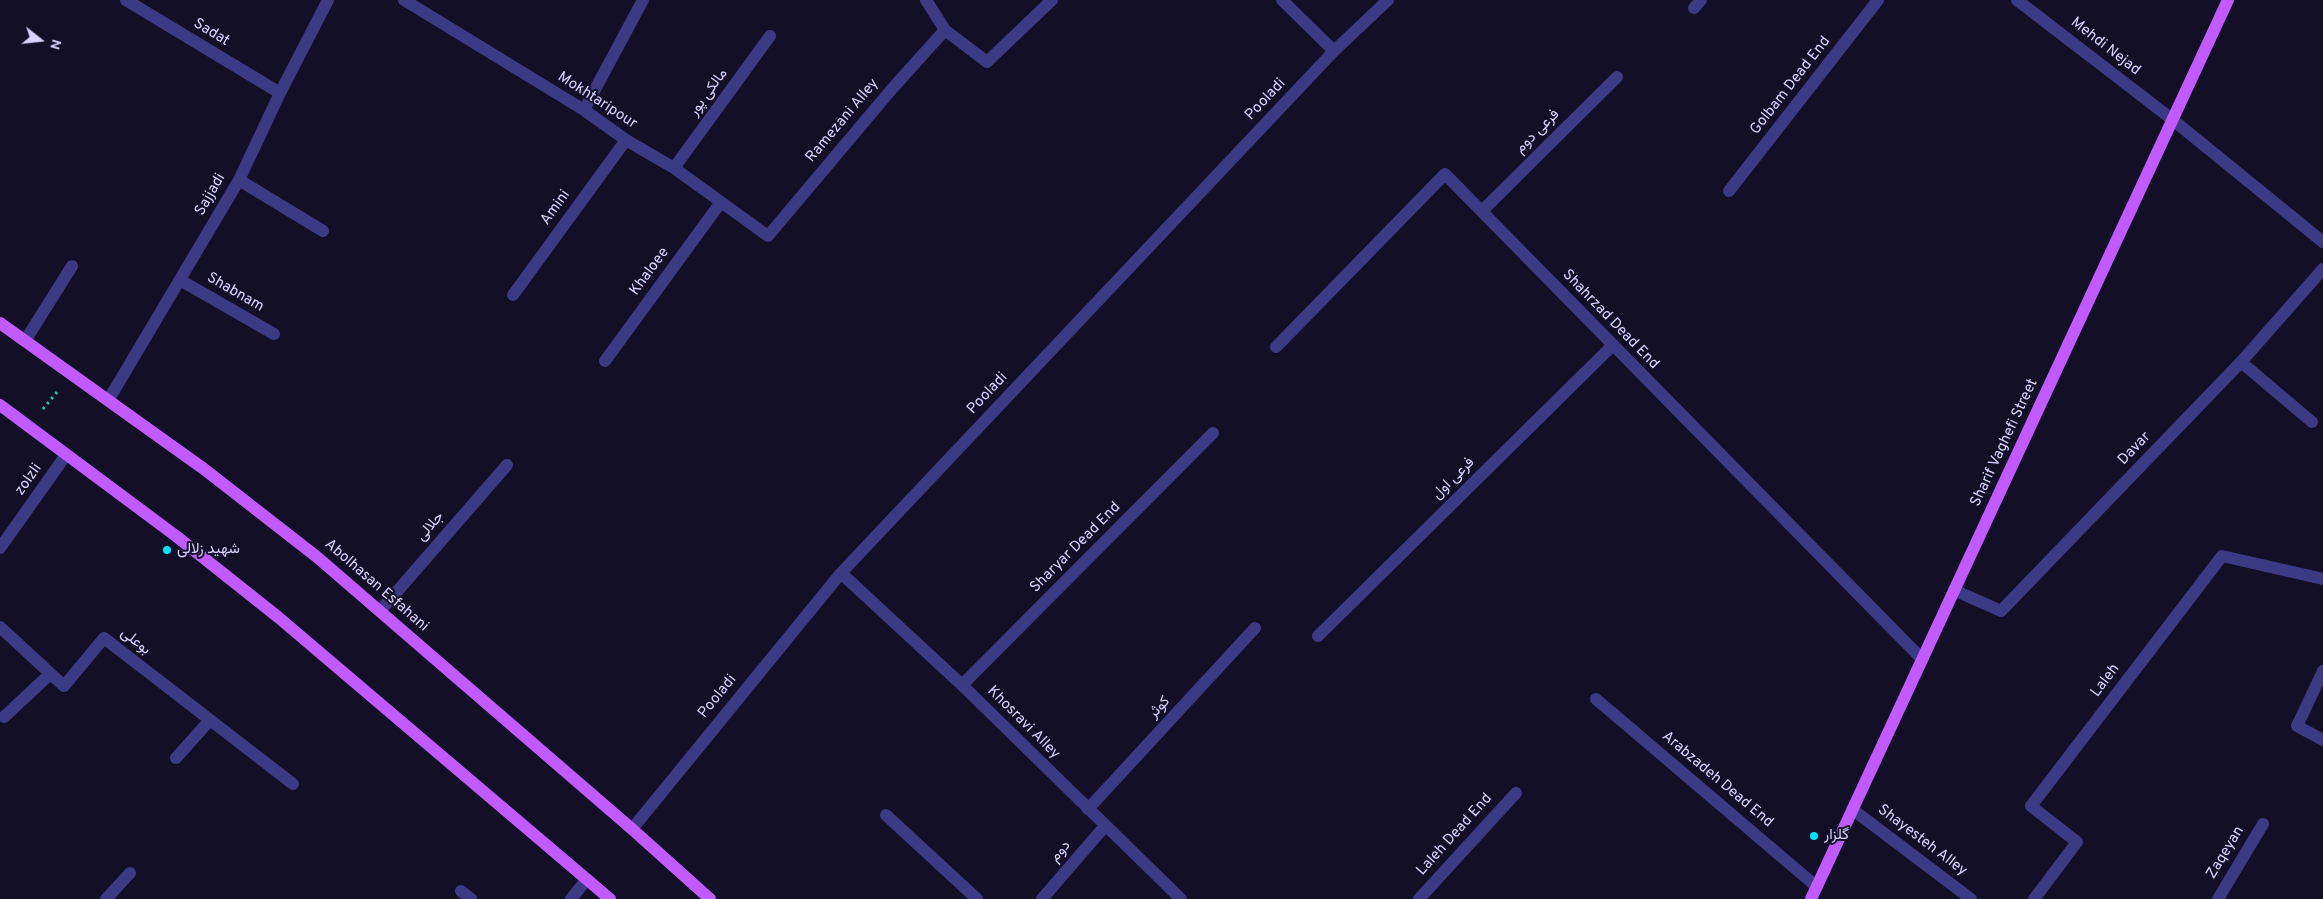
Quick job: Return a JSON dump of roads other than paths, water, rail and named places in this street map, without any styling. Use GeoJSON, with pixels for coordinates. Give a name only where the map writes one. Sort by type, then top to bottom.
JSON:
{"type":"FeatureCollection","features":[{"type":"Feature","properties":{"kind":"main road","name":"Sharif Vaghefi Street"},"geometry":{"type":"LineString","coordinates":[[1811,899],[2228,0]]}},
{"type":"Feature","properties":{"kind":"main road","name":"Abolhasan Esfahani"},"geometry":{"type":"LineString","coordinates":[[0,323],[204,468],[317,557],[632,829],[710,899]]}},
{"type":"Feature","properties":{"kind":"main road"},"geometry":{"type":"LineString","coordinates":[[0,405],[176,536],[278,617],[610,899]]}},
{"type":"Feature","properties":{"kind":"street","name":"Sadat"},"geometry":{"type":"LineString","coordinates":[[126,0],[280,93]]}},
{"type":"Feature","properties":{"kind":"street","name":"Sajjadi"},"geometry":{"type":"LineString","coordinates":[[109,400],[239,180],[280,93],[328,0]]}},
{"type":"Feature","properties":{"kind":"street","name":"Mokhtaripour"},"geometry":{"type":"LineString","coordinates":[[404,0],[584,110],[626,140],[674,168],[768,236]]}},
{"type":"Feature","properties":{"kind":"street"},"geometry":{"type":"LineString","coordinates":[[584,110],[643,0]]}},
{"type":"Feature","properties":{"kind":"street"},"geometry":{"type":"LineString","coordinates":[[926,0],[945,30],[986,62],[1052,0]]}},
{"type":"Feature","properties":{"kind":"street"},"geometry":{"type":"LineString","coordinates":[[1282,0],[1334,51]]}},
{"type":"Feature","properties":{"kind":"street","name":"Pooladi"},"geometry":{"type":"LineString","coordinates":[[632,829],[841,573],[1334,51],[1388,0]]}},
{"type":"Feature","properties":{"kind":"street","name":"Golbam Dead End"},"geometry":{"type":"LineString","coordinates":[[1729,192],[1878,0]]}},
{"type":"Feature","properties":{"kind":"street","name":"Mehdi Nejad"},"geometry":{"type":"LineString","coordinates":[[2017,0],[2173,120],[2323,242]]}},
{"type":"Feature","properties":{"kind":"street","name":"Ramezani Alley"},"geometry":{"type":"LineString","coordinates":[[768,236],[891,90],[945,30]]}},
{"type":"Feature","properties":{"kind":"street","name":"مالکی پور"},"geometry":{"type":"LineString","coordinates":[[674,168],[770,36]]}},
{"type":"Feature","properties":{"kind":"street","name":"فرعی دوم"},"geometry":{"type":"LineString","coordinates":[[1482,211],[1617,77]]}},
{"type":"Feature","properties":{"kind":"street","name":"Amini"},"geometry":{"type":"LineString","coordinates":[[513,295],[626,140]]}},
{"type":"Feature","properties":{"kind":"street","name":"Shahrzad Dead End"},"geometry":{"type":"LineString","coordinates":[[1276,347],[1445,174],[1922,660]]}},
{"type":"Feature","properties":{"kind":"street"},"geometry":{"type":"LineString","coordinates":[[239,180],[323,231]]}},
{"type":"Feature","properties":{"kind":"street","name":"Khaloee"},"geometry":{"type":"LineString","coordinates":[[606,361],[721,202]]}},
{"type":"Feature","properties":{"kind":"street"},"geometry":{"type":"LineString","coordinates":[[25,341],[72,266]]}},
{"type":"Feature","properties":{"kind":"street","name":"Davar"},"geometry":{"type":"LineString","coordinates":[[1954,590],[2001,611],[2241,362],[2323,269]]}},
{"type":"Feature","properties":{"kind":"street","name":"Shabnam"},"geometry":{"type":"LineString","coordinates":[[180,280],[274,334]]}},
{"type":"Feature","properties":{"kind":"street","name":"فرعی اول"},"geometry":{"type":"LineString","coordinates":[[1318,636],[1612,346]]}},
{"type":"Feature","properties":{"kind":"street"},"geometry":{"type":"LineString","coordinates":[[2241,362],[2312,422]]}},
{"type":"Feature","properties":{"kind":"street","name":"Sharyar Dead End"},"geometry":{"type":"LineString","coordinates":[[962,685],[1213,433]]}},
{"type":"Feature","properties":{"kind":"street","name":"zolzli"},"geometry":{"type":"LineString","coordinates":[[0,548],[66,455]]}},
{"type":"Feature","properties":{"kind":"street","name":"جلالی"},"geometry":{"type":"LineString","coordinates":[[380,611],[507,465]]}},
{"type":"Feature","properties":{"kind":"street","name":"Laleh"},"geometry":{"type":"LineString","coordinates":[[2034,899],[2077,842],[2031,806],[2222,556],[2323,579]]}},
{"type":"Feature","properties":{"kind":"street","name":"Khosravi Alley"},"geometry":{"type":"LineString","coordinates":[[841,573],[962,685],[1181,899]]}},
{"type":"Feature","properties":{"kind":"street","name":"بوعلی"},"geometry":{"type":"LineString","coordinates":[[0,627],[64,686],[104,638],[293,784]]}},
{"type":"Feature","properties":{"kind":"street","name":"کوثر"},"geometry":{"type":"LineString","coordinates":[[1088,809],[1255,628]]}},
{"type":"Feature","properties":{"kind":"street"},"geometry":{"type":"LineString","coordinates":[[2323,671],[2297,726],[2323,740]]}},
{"type":"Feature","properties":{"kind":"street"},"geometry":{"type":"LineString","coordinates":[[4,717],[50,674]]}},
{"type":"Feature","properties":{"kind":"street","name":"Arabzadeh Dead End"},"geometry":{"type":"LineString","coordinates":[[1596,699],[1816,887]]}},
{"type":"Feature","properties":{"kind":"street"},"geometry":{"type":"LineString","coordinates":[[176,758],[210,720]]}},
{"type":"Feature","properties":{"kind":"street","name":"Laleh Dead End"},"geometry":{"type":"LineString","coordinates":[[1419,899],[1516,793]]}},
{"type":"Feature","properties":{"kind":"street","name":"Shayesteh Alley"},"geometry":{"type":"LineString","coordinates":[[1852,809],[1972,899]]}},
{"type":"Feature","properties":{"kind":"street"},"geometry":{"type":"LineString","coordinates":[[886,815],[977,899]]}},
{"type":"Feature","properties":{"kind":"street","name":"Zaqeyan"},"geometry":{"type":"LineString","coordinates":[[2218,899],[2263,824]]}},
{"type":"Feature","properties":{"kind":"street","name":"دوم"},"geometry":{"type":"LineString","coordinates":[[1042,899],[1105,826]]}},
{"type":"Feature","properties":{"kind":"street"},"geometry":{"type":"LineString","coordinates":[[106,899],[130,873]]}},
{"type":"Feature","properties":{"kind":"street"},"geometry":{"type":"LineString","coordinates":[[571,899],[587,879]]}},
{"type":"Feature","properties":{"kind":"place","name":"شهید زلالی"},"geometry":{"type":"Point","coordinates":[167,550]}},
{"type":"Feature","properties":{"kind":"place","name":"گلزار"},"geometry":{"type":"Point","coordinates":[1814,836]}}]}
